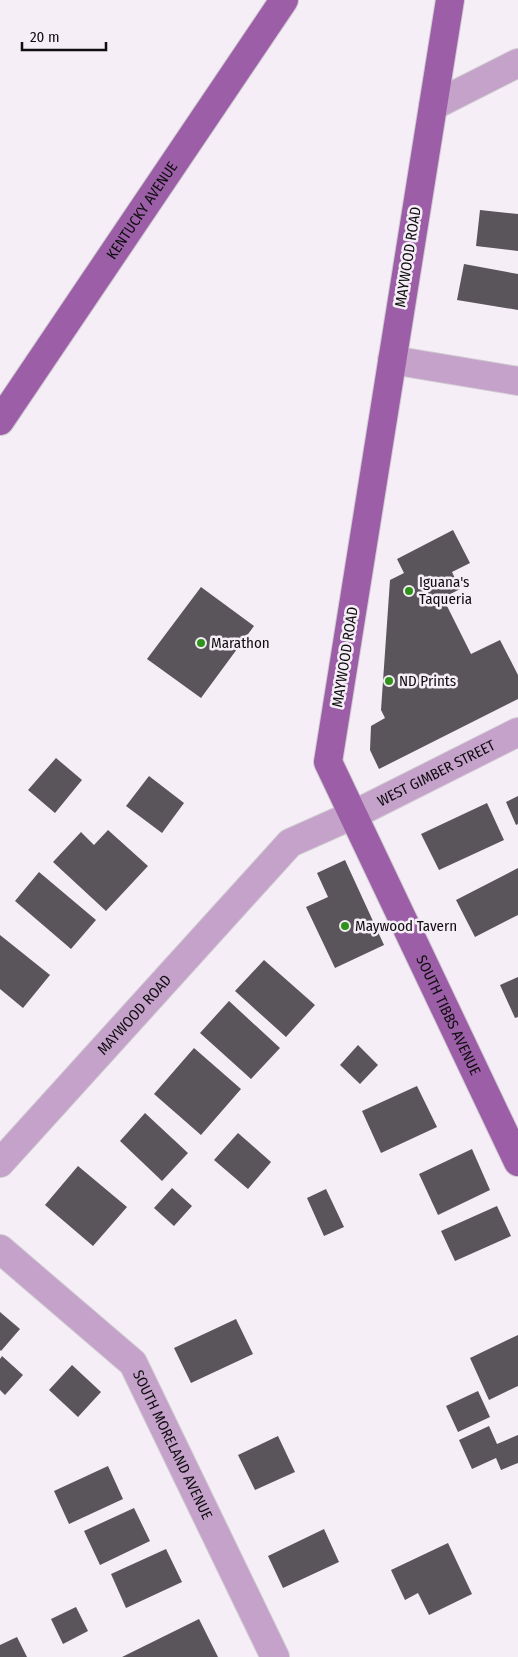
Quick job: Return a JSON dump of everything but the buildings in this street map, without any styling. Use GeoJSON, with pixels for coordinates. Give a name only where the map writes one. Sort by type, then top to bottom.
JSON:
{"type":"FeatureCollection","features":[{"type":"Feature","properties":{"kind":"main road","name":"KENTUCKY AVENUE"},"geometry":{"type":"LineString","coordinates":[[0,421],[284,0]]}},
{"type":"Feature","properties":{"kind":"main road","name":"MAYWOOD ROAD"},"geometry":{"type":"LineString","coordinates":[[353,814],[328,762],[450,0]]}},
{"type":"Feature","properties":{"kind":"main road","name":"SOUTH TIBBS AVENUE"},"geometry":{"type":"LineString","coordinates":[[353,814],[518,1162]]}},
{"type":"Feature","properties":{"kind":"street"},"geometry":{"type":"LineString","coordinates":[[433,106],[518,63]]}},
{"type":"Feature","properties":{"kind":"street"},"geometry":{"type":"LineString","coordinates":[[392,360],[518,381]]}},
{"type":"Feature","properties":{"kind":"street","name":"WEST GIMBER STREET"},"geometry":{"type":"LineString","coordinates":[[353,814],[518,732]]}},
{"type":"Feature","properties":{"kind":"street","name":"MAYWOOD ROAD"},"geometry":{"type":"LineString","coordinates":[[0,1163],[290,843],[353,814]]}},
{"type":"Feature","properties":{"kind":"street","name":"SOUTH MORELAND AVENUE"},"geometry":{"type":"LineString","coordinates":[[0,1249],[133,1363],[275,1657]]}},
{"type":"Feature","properties":{"kind":"place","name":"Iguana's Taqueria"},"geometry":{"type":"Point","coordinates":[409,591]}},
{"type":"Feature","properties":{"kind":"place","name":"Marathon"},"geometry":{"type":"Point","coordinates":[201,643]}},
{"type":"Feature","properties":{"kind":"place","name":"ND Prints"},"geometry":{"type":"Point","coordinates":[389,681]}},
{"type":"Feature","properties":{"kind":"place","name":"Maywood Tavern"},"geometry":{"type":"Point","coordinates":[345,926]}}]}
